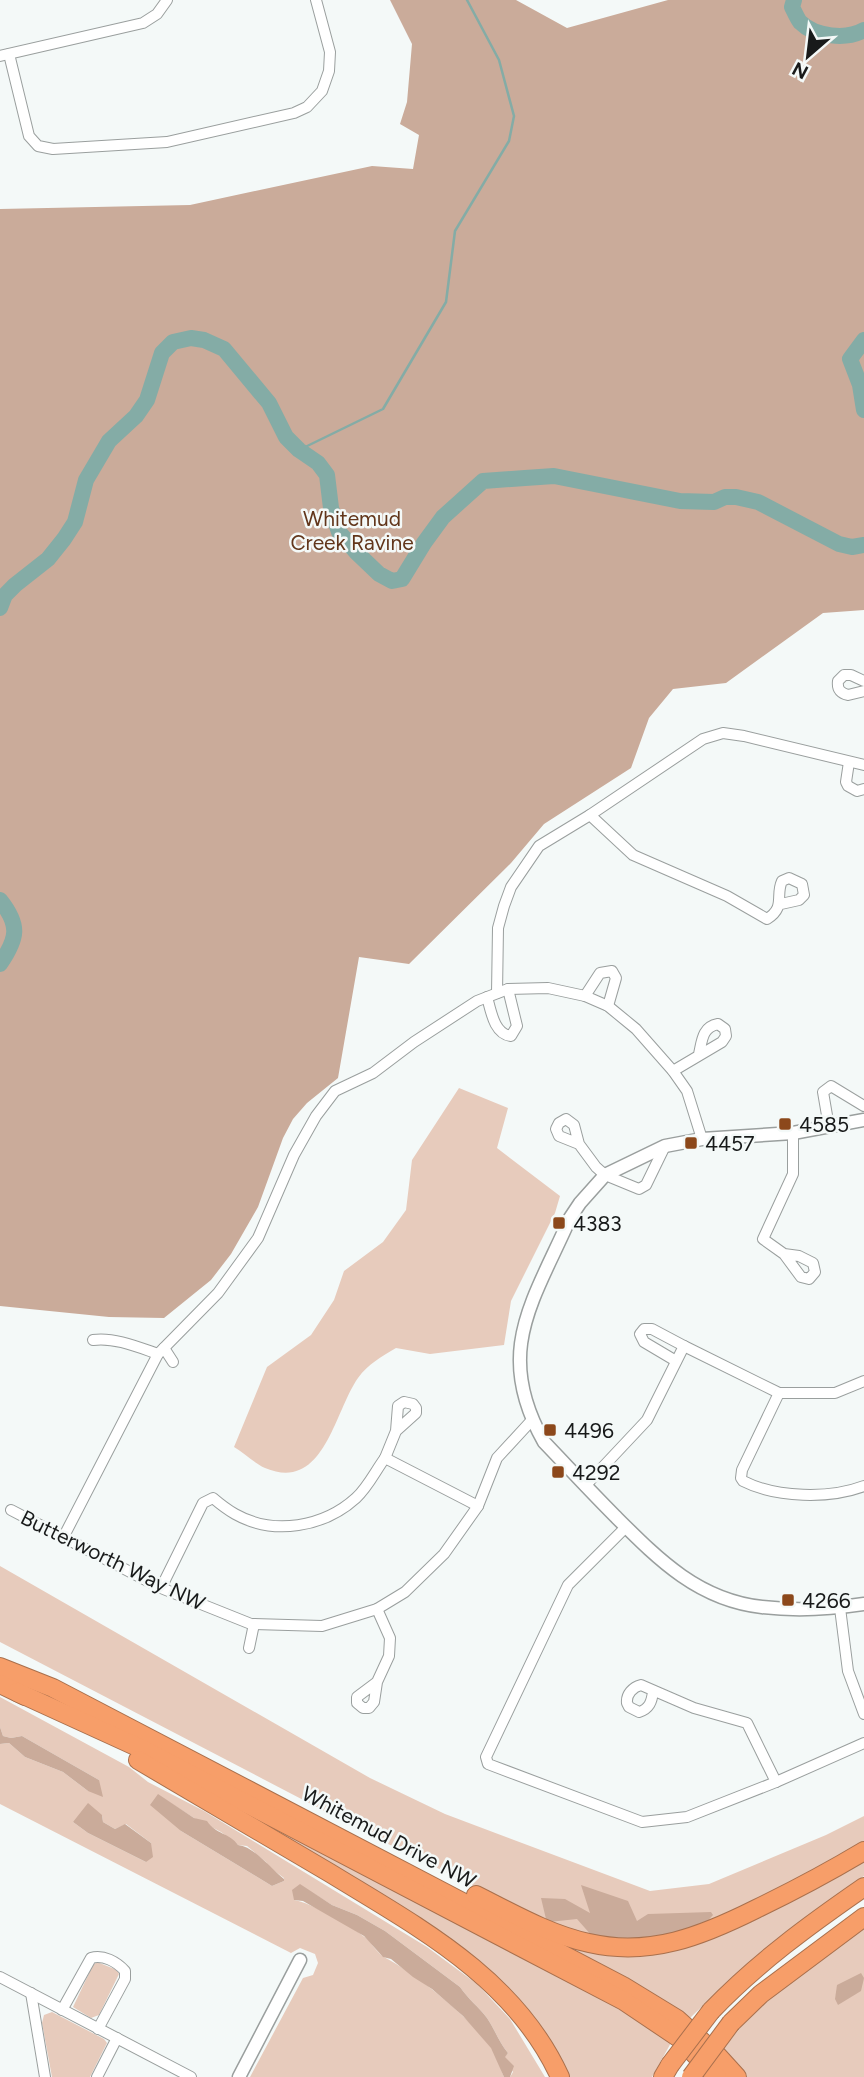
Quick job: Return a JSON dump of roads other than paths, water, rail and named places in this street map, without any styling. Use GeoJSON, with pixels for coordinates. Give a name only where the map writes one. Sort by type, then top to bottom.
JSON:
{"type":"FeatureCollection","features":[{"type":"Feature","properties":{"kind":"highway","name":"Whitemud Drive NW"},"geometry":{"type":"LineString","coordinates":[[0,1667],[53,1688],[660,2007],[690,2029],[737,2077]]}},
{"type":"Feature","properties":{"kind":"highway"},"geometry":{"type":"LineString","coordinates":[[0,1684],[144,1750],[624,2001],[679,2038],[718,2077]]}},
{"type":"Feature","properties":{"kind":"highway"},"geometry":{"type":"LineString","coordinates":[[17,1692],[276,1841],[448,1947],[482,1973],[519,2012],[537,2036],[560,2077]]}},
{"type":"Feature","properties":{"kind":"highway"},"geometry":{"type":"LineString","coordinates":[[240,1786],[326,1821],[557,1933],[587,1943],[612,1947],[665,1945],[715,1930],[864,1852]]}},
{"type":"Feature","properties":{"kind":"highway"},"geometry":{"type":"LineString","coordinates":[[667,2071],[711,2011],[743,1977],[781,1946],[864,1887]]}},
{"type":"Feature","properties":{"kind":"highway"},"geometry":{"type":"LineString","coordinates":[[691,2077],[731,2023],[761,1994],[864,1917]]}},
{"type":"Feature","properties":{"kind":"street"},"geometry":{"type":"LineString","coordinates":[[167,0],[157,14],[143,23],[5,55],[29,136],[38,146],[53,149],[166,142],[294,113],[314,101],[326,86],[330,62],[316,0]]}},
{"type":"Feature","properties":{"kind":"street"},"geometry":{"type":"LineString","coordinates":[[864,681],[844,675],[837,686],[839,691],[848,695],[864,691]]}},
{"type":"Feature","properties":{"kind":"street"},"geometry":{"type":"LineString","coordinates":[[486,997],[497,1028],[501,1034],[511,1036],[517,1026],[503,991],[498,929],[511,887],[539,846],[702,739],[723,733],[744,736],[864,765]]}},
{"type":"Feature","properties":{"kind":"street"},"geometry":{"type":"LineString","coordinates":[[849,762],[846,782],[848,786],[857,791],[864,789]]}},
{"type":"Feature","properties":{"kind":"street"},"geometry":{"type":"LineString","coordinates":[[590,815],[634,855],[727,896],[767,919],[772,918],[780,904]]}},
{"type":"Feature","properties":{"kind":"street"},"geometry":{"type":"LineString","coordinates":[[585,996],[600,973],[611,971],[616,978],[608,1006]]}},
{"type":"Feature","properties":{"kind":"street"},"geometry":{"type":"LineString","coordinates":[[64,1536],[161,1351],[218,1293],[258,1237],[294,1155],[316,1116],[335,1091],[373,1073],[435,1027],[486,997],[503,991],[548,988],[585,996],[608,1006],[636,1029],[673,1071],[687,1091],[702,1139]]}},
{"type":"Feature","properties":{"kind":"street"},"geometry":{"type":"LineString","coordinates":[[673,1071],[699,1054]]}},
{"type":"Feature","properties":{"kind":"street"},"geometry":{"type":"LineString","coordinates":[[829,1127],[823,1092],[831,1086],[864,1105]]}},
{"type":"Feature","properties":{"kind":"street"},"geometry":{"type":"LineString","coordinates":[[864,1120],[793,1133],[702,1139],[665,1146],[605,1175],[570,1218],[524,1325],[519,1349],[519,1371],[524,1399],[531,1420],[544,1442],[659,1561],[709,1591],[760,1607],[840,1608],[864,1604]]}},
{"type":"Feature","properties":{"kind":"street"},"geometry":{"type":"LineString","coordinates":[[784,1254],[763,1239],[793,1174],[793,1133]]}},
{"type":"Feature","properties":{"kind":"street"},"geometry":{"type":"LineString","coordinates":[[579,1144],[605,1175],[635,1189],[643,1188],[665,1146]]}},
{"type":"Feature","properties":{"kind":"street"},"geometry":{"type":"LineString","coordinates":[[676,1361],[644,1342],[640,1334],[644,1329],[652,1329],[779,1393],[835,1393],[864,1381]]}},
{"type":"Feature","properties":{"kind":"street"},"geometry":{"type":"LineString","coordinates":[[93,1340],[100,1339],[161,1351],[173,1362]]}},
{"type":"Feature","properties":{"kind":"street"},"geometry":{"type":"LineString","coordinates":[[585,1486],[647,1420],[684,1346]]}},
{"type":"Feature","properties":{"kind":"street"},"geometry":{"type":"LineString","coordinates":[[779,1393],[742,1469],[743,1481],[791,1495],[846,1493],[864,1486]]}},
{"type":"Feature","properties":{"kind":"street","name":"Butterworth Way NW"},"geometry":{"type":"LineString","coordinates":[[10,1510],[161,1588],[254,1624],[322,1626],[377,1609],[405,1592],[444,1554],[478,1506],[497,1458],[531,1420]]}},
{"type":"Feature","properties":{"kind":"street"},"geometry":{"type":"LineString","coordinates":[[161,1588],[207,1499],[213,1498],[235,1514],[264,1524],[290,1527],[314,1523],[337,1513],[358,1496],[385,1458],[396,1431]]}},
{"type":"Feature","properties":{"kind":"street"},"geometry":{"type":"LineString","coordinates":[[385,1458],[478,1506]]}},
{"type":"Feature","properties":{"kind":"street"},"geometry":{"type":"LineString","coordinates":[[626,1527],[568,1585],[486,1757],[488,1763],[642,1822],[687,1817],[776,1783],[864,1743]]}},
{"type":"Feature","properties":{"kind":"street"},"geometry":{"type":"LineString","coordinates":[[840,1608],[848,1671],[864,1714]]}},
{"type":"Feature","properties":{"kind":"street"},"geometry":{"type":"LineString","coordinates":[[377,1609],[390,1645],[377,1682]]}},
{"type":"Feature","properties":{"kind":"street"},"geometry":{"type":"LineString","coordinates":[[249,1648],[254,1624]]}},
{"type":"Feature","properties":{"kind":"street"},"geometry":{"type":"LineString","coordinates":[[653,1691],[694,1708],[747,1723],[776,1783]]}},
{"type":"Feature","properties":{"kind":"street"},"geometry":{"type":"LineString","coordinates":[[62,2010],[89,1960],[97,1956],[103,1957],[122,1967],[126,1973],[99,2029]]}},
{"type":"Feature","properties":{"kind":"street"},"geometry":{"type":"LineString","coordinates":[[239,2077],[300,1960]]}},
{"type":"Feature","properties":{"kind":"street"},"geometry":{"type":"LineString","coordinates":[[0,1977],[191,2077]]}},
{"type":"Feature","properties":{"kind":"street"},"geometry":{"type":"LineString","coordinates":[[31,1993],[45,2077]]}},
{"type":"Feature","properties":{"kind":"street"},"geometry":{"type":"LineString","coordinates":[[97,2077],[117,2038]]}},
{"type":"Feature","properties":{"kind":"waterway"},"geometry":{"type":"LineString","coordinates":[[299,450],[383,409],[446,302],[455,231],[509,141],[514,116],[499,60],[467,0]]}},
{"type":"Feature","properties":{"kind":"waterway"},"geometry":{"type":"LineString","coordinates":[[794,0],[792,7],[799,20],[814,31],[840,36],[864,30]]}},
{"type":"Feature","properties":{"kind":"waterway"},"geometry":{"type":"LineString","coordinates":[[0,608],[5,595],[48,559],[75,522],[86,480],[109,441],[136,416],[147,400],[162,353],[173,342],[191,338],[204,340],[224,349],[269,403],[286,437],[318,463],[327,475],[331,508],[339,532],[379,574],[392,581],[402,579],[443,517],[483,481],[554,476],[680,501],[714,502],[725,497],[736,497],[758,502],[839,544],[852,547],[864,545]]}},
{"type":"Feature","properties":{"kind":"waterway"},"geometry":{"type":"LineString","coordinates":[[864,340],[850,359],[860,385],[864,410]]}},
{"type":"Feature","properties":{"kind":"waterway"},"geometry":{"type":"LineString","coordinates":[[0,900],[14,924],[13,939],[0,964]]}},
{"type":"Feature","properties":{"kind":"place","name":"4585"},"geometry":{"type":"Point","coordinates":[785,1124]}},
{"type":"Feature","properties":{"kind":"place","name":"4457"},"geometry":{"type":"Point","coordinates":[691,1143]}},
{"type":"Feature","properties":{"kind":"place","name":"4383"},"geometry":{"type":"Point","coordinates":[559,1223]}},
{"type":"Feature","properties":{"kind":"place","name":"4496"},"geometry":{"type":"Point","coordinates":[550,1430]}},
{"type":"Feature","properties":{"kind":"place","name":"4292"},"geometry":{"type":"Point","coordinates":[558,1472]}},
{"type":"Feature","properties":{"kind":"place","name":"4266"},"geometry":{"type":"Point","coordinates":[788,1600]}},
{"type":"Feature","properties":{"kind":"park label","name":"Whitemud Creek Ravine"},"geometry":{"type":"Point","coordinates":[352,530]}}]}
